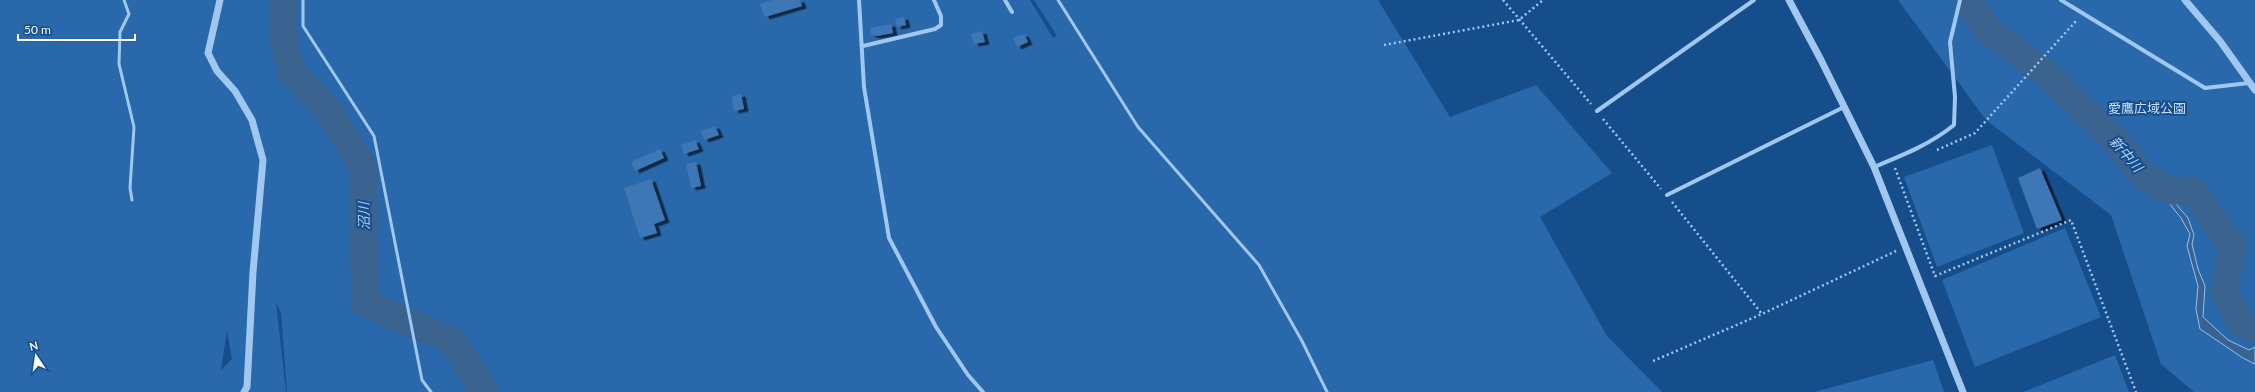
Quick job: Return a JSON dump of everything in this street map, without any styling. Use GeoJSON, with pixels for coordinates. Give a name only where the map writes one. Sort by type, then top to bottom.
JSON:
{"type":"FeatureCollection","features":[{"type":"Feature","properties":{"kind":"street"},"geometry":{"type":"LineString","coordinates":[[220,0],[208,53],[217,71],[235,92],[252,120],[263,160],[253,272],[247,387],[244,392]]}},
{"type":"Feature","properties":{"kind":"street"},"geometry":{"type":"LineString","coordinates":[[859,0],[863,46],[864,86],[889,238],[936,326],[968,375],[983,392]]}},
{"type":"Feature","properties":{"kind":"street"},"geometry":{"type":"LineString","coordinates":[[863,46],[935,29],[941,25],[941,16],[934,0]]}},
{"type":"Feature","properties":{"kind":"street"},"geometry":{"type":"LineString","coordinates":[[1005,0],[1012,12]]}},
{"type":"Feature","properties":{"kind":"street"},"geometry":{"type":"LineString","coordinates":[[1597,111],[1754,0]]}},
{"type":"Feature","properties":{"kind":"street"},"geometry":{"type":"LineString","coordinates":[[1788,0],[1821,60],[1874,166],[1963,392]]}},
{"type":"Feature","properties":{"kind":"street"},"geometry":{"type":"LineString","coordinates":[[1874,166],[1916,150],[1937,138],[1954,125],[1956,97],[1950,42],[1960,0]]}},
{"type":"Feature","properties":{"kind":"street"},"geometry":{"type":"LineString","coordinates":[[2061,0],[2205,88],[2250,83]]}},
{"type":"Feature","properties":{"kind":"street"},"geometry":{"type":"LineString","coordinates":[[2185,0],[2220,41],[2255,90]]}},
{"type":"Feature","properties":{"kind":"street"},"geometry":{"type":"LineString","coordinates":[[1667,195],[1844,107]]}},
{"type":"Feature","properties":{"kind":"lane"},"geometry":{"type":"LineString","coordinates":[[124,0],[129,14],[120,32],[119,64],[134,127],[130,188],[132,200]]}},
{"type":"Feature","properties":{"kind":"lane"},"geometry":{"type":"LineString","coordinates":[[303,0],[303,26],[374,136],[422,380],[431,392]]}},
{"type":"Feature","properties":{"kind":"lane"},"geometry":{"type":"LineString","coordinates":[[1058,0],[1138,127],[1259,265],[1302,341],[1327,392]]}},
{"type":"Feature","properties":{"kind":"path"},"geometry":{"type":"LineString","coordinates":[[1503,0],[1667,195],[1762,314]]}},
{"type":"Feature","properties":{"kind":"path"},"geometry":{"type":"LineString","coordinates":[[1384,45],[1519,20],[1543,0]]}},
{"type":"Feature","properties":{"kind":"path"},"geometry":{"type":"LineString","coordinates":[[2015,88],[2083,13]]}},
{"type":"Feature","properties":{"kind":"path"},"geometry":{"type":"LineString","coordinates":[[1889,161],[1897,170],[1935,276],[2071,220],[2136,392]]}},
{"type":"Feature","properties":{"kind":"path"},"geometry":{"type":"LineString","coordinates":[[1653,361],[1762,314],[1906,247]]}},
{"type":"Feature","properties":{"kind":"green space"},"geometry":{"type":"Polygon","coordinates":[[[0,0],[1030,0],[1053,38],[1057,36],[1034,0],[1378,0],[1450,117],[1536,85],[1612,173],[1540,217],[1607,336],[1662,392],[287,392],[281,313],[276,302],[286,392],[0,392],[0,0]],[[227,331],[221,370],[232,359],[227,331]]]}},
{"type":"Feature","properties":{"kind":"green space","name":"愛鷹広域公園"},"geometry":{"type":"Polygon","coordinates":[[[1898,0],[2255,0],[2255,392],[2194,392],[2161,364],[2111,215],[1986,120],[1898,0]]]}},
{"type":"Feature","properties":{"kind":"green space"},"geometry":{"type":"Polygon","coordinates":[[[1992,145],[2024,233],[1937,267],[1904,177],[1992,145]]]}},
{"type":"Feature","properties":{"kind":"green space"},"geometry":{"type":"Polygon","coordinates":[[[2065,228],[2101,317],[1975,367],[1942,280],[2065,228]]]}},
{"type":"Feature","properties":{"kind":"green space"},"geometry":{"type":"Polygon","coordinates":[[[2115,355],[2129,392],[2023,392],[2115,355]]]}},
{"type":"Feature","properties":{"kind":"green space"},"geometry":{"type":"Polygon","coordinates":[[[1933,360],[1944,392],[1814,392],[1933,360]]]}},
{"type":"Feature","properties":{"kind":"shaded area"},"geometry":{"type":"Polygon","coordinates":[[[2153,183],[2168,187],[2170,197],[2188,218],[2194,235],[2192,244],[2198,269],[2205,286],[2203,317],[2228,340],[2249,350],[2255,347],[2255,364],[2243,358],[2200,329],[2196,309],[2198,286],[2187,246],[2190,234],[2181,218],[2153,183]]]}},
{"type":"Feature","properties":{"kind":"building"},"geometry":{"type":"Polygon","coordinates":[[[772,0],[800,0],[802,6],[765,17],[760,4],[772,0]]]}},
{"type":"Feature","properties":{"kind":"building"},"geometry":{"type":"Polygon","coordinates":[[[904,17],[906,25],[897,27],[895,19],[904,17]]]}},
{"type":"Feature","properties":{"kind":"building"},"geometry":{"type":"Polygon","coordinates":[[[891,24],[893,33],[877,36],[871,35],[870,28],[891,24]]]}},
{"type":"Feature","properties":{"kind":"building"},"geometry":{"type":"Polygon","coordinates":[[[982,31],[985,42],[974,44],[971,34],[982,31]]]}},
{"type":"Feature","properties":{"kind":"building"},"geometry":{"type":"Polygon","coordinates":[[[1024,34],[1028,42],[1017,47],[1013,38],[1024,34]]]}},
{"type":"Feature","properties":{"kind":"building"},"geometry":{"type":"Polygon","coordinates":[[[741,94],[744,109],[734,111],[732,96],[741,94]]]}},
{"type":"Feature","properties":{"kind":"building"},"geometry":{"type":"Polygon","coordinates":[[[715,126],[719,135],[704,140],[701,131],[715,126]]]}},
{"type":"Feature","properties":{"kind":"building"},"geometry":{"type":"Polygon","coordinates":[[[695,140],[699,149],[684,154],[681,145],[695,140]]]}},
{"type":"Feature","properties":{"kind":"building"},"geometry":{"type":"Polygon","coordinates":[[[660,149],[664,158],[635,171],[631,162],[660,149]]]}},
{"type":"Feature","properties":{"kind":"building"},"geometry":{"type":"Polygon","coordinates":[[[696,162],[701,186],[691,188],[686,164],[696,162]]]}},
{"type":"Feature","properties":{"kind":"building"},"geometry":{"type":"Polygon","coordinates":[[[2040,168],[2062,220],[2037,229],[2018,178],[2040,168]]]}},
{"type":"Feature","properties":{"kind":"building"},"geometry":{"type":"Polygon","coordinates":[[[651,179],[665,220],[654,224],[657,233],[640,238],[624,188],[651,179]]]}},
{"type":"Feature","properties":{"kind":"waterway","name":"沼川"},"geometry":{"type":"LineString","coordinates":[[284,0],[283,37],[291,72],[330,112],[363,168],[365,303],[453,341],[484,392]]}},
{"type":"Feature","properties":{"kind":"waterway","name":"新中川"},"geometry":{"type":"LineString","coordinates":[[1968,0],[1986,28],[2049,76],[2115,140],[2142,174],[2166,190],[2194,191],[2232,246],[2224,291],[2240,322],[2255,330]]}}]}
